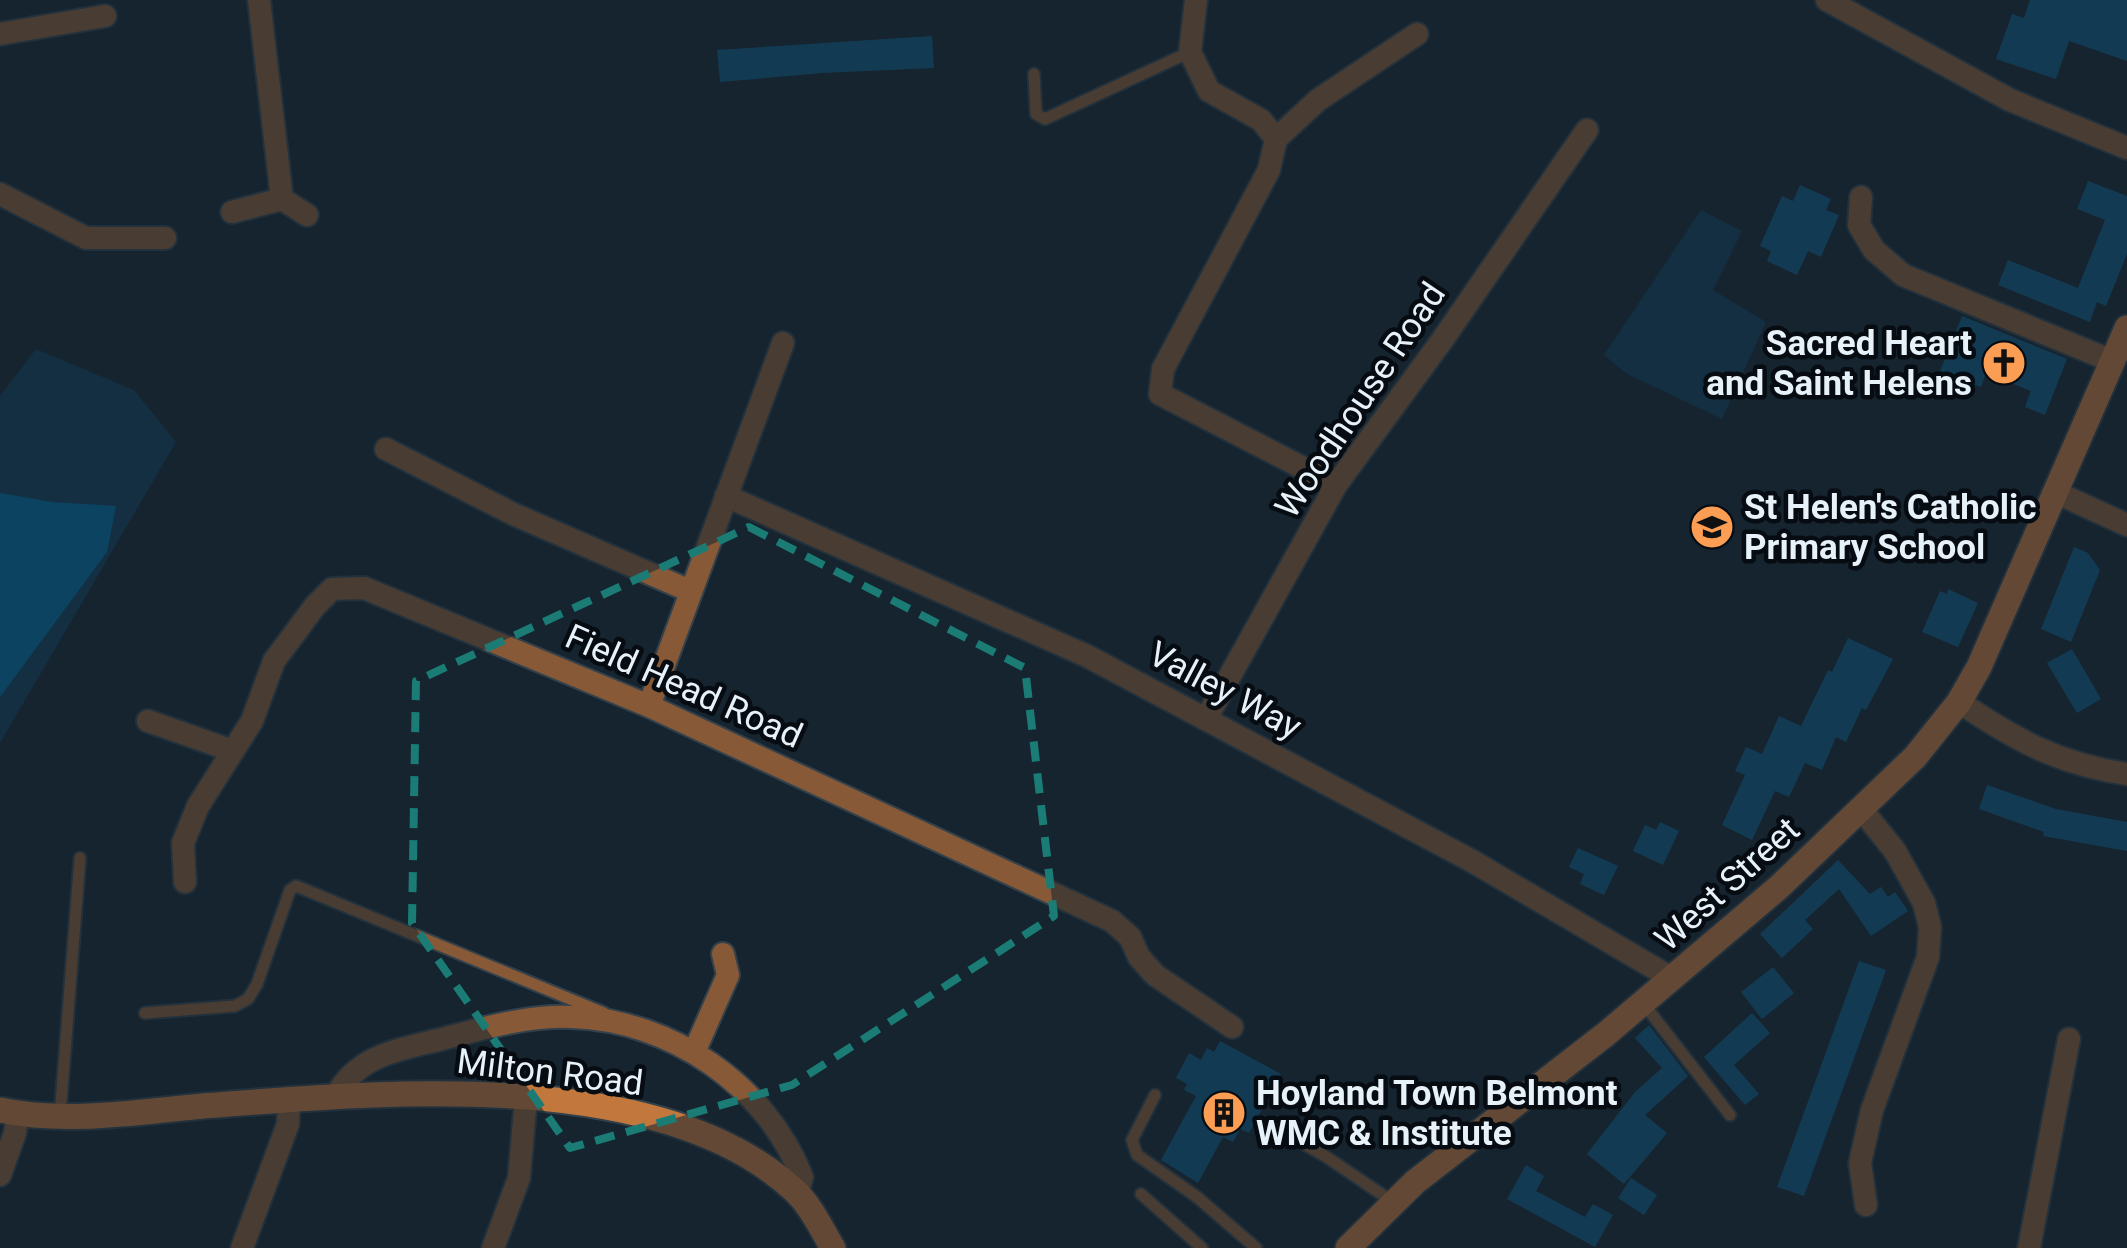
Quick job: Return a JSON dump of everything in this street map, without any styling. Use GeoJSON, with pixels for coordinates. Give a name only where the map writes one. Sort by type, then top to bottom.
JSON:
{"type":"FeatureCollection","features":[{"type":"Feature","properties":{"kind":"main road","name":"West Street"},"geometry":{"type":"LineString","coordinates":[[1348,1248],[1393,1202],[1644,1003],[1767,898],[1915,757],[1959,702],[1979,667],[2127,328]]}},
{"type":"Feature","properties":{"kind":"main road","name":"Milton Road"},"geometry":{"type":"LineString","coordinates":[[9,1112],[60,1116],[336,1096],[438,1094],[594,1106],[688,1130],[742,1154],[797,1193],[833,1248]]}},
{"type":"Feature","properties":{"kind":"street"},"geometry":{"type":"LineString","coordinates":[[259,0],[282,199]]}},
{"type":"Feature","properties":{"kind":"street"},"geometry":{"type":"LineString","coordinates":[[1196,0],[1190,52],[1209,91],[1262,120],[1276,138]]}},
{"type":"Feature","properties":{"kind":"street"},"geometry":{"type":"LineString","coordinates":[[1827,0],[2010,100],[2127,148]]}},
{"type":"Feature","properties":{"kind":"street"},"geometry":{"type":"LineString","coordinates":[[0,34],[106,16]]}},
{"type":"Feature","properties":{"kind":"street"},"geometry":{"type":"LineString","coordinates":[[1336,485],[1160,394],[1163,369],[1269,170],[1276,138],[1318,100],[1418,34]]}},
{"type":"Feature","properties":{"kind":"street","name":"Woodhouse Road"},"geometry":{"type":"LineString","coordinates":[[1206,719],[1336,485],[1443,339],[1586,130]]}},
{"type":"Feature","properties":{"kind":"street"},"geometry":{"type":"LineString","coordinates":[[0,194],[86,238],[166,238]]}},
{"type":"Feature","properties":{"kind":"street"},"geometry":{"type":"LineString","coordinates":[[1861,197],[1859,224],[1874,250],[1903,275],[2112,361]]}},
{"type":"Feature","properties":{"kind":"street"},"geometry":{"type":"LineString","coordinates":[[232,212],[282,199],[307,216]]}},
{"type":"Feature","properties":{"kind":"street"},"geometry":{"type":"LineString","coordinates":[[649,706],[783,343]]}},
{"type":"Feature","properties":{"kind":"street"},"geometry":{"type":"LineString","coordinates":[[386,449],[513,514],[690,592]]}},
{"type":"Feature","properties":{"kind":"street"},"geometry":{"type":"LineString","coordinates":[[2055,492],[2127,525]]}},
{"type":"Feature","properties":{"kind":"street","name":"Valley Way"},"geometry":{"type":"LineString","coordinates":[[726,496],[1087,656],[1472,861],[1673,979]]}},
{"type":"Feature","properties":{"kind":"street","name":"Field Head Road"},"geometry":{"type":"LineString","coordinates":[[185,882],[183,843],[198,806],[252,721],[274,661],[314,606],[332,589],[364,588],[649,706],[1112,921],[1162,981]]}},
{"type":"Feature","properties":{"kind":"street"},"geometry":{"type":"LineString","coordinates":[[1959,702],[2018,742],[2095,770],[2127,774]]}},
{"type":"Feature","properties":{"kind":"street"},"geometry":{"type":"LineString","coordinates":[[148,721],[232,750]]}},
{"type":"Feature","properties":{"kind":"street"},"geometry":{"type":"LineString","coordinates":[[1862,810],[1896,850],[1924,902],[1930,927],[1928,957],[1872,1110],[1860,1164],[1866,1205]]}},
{"type":"Feature","properties":{"kind":"street"},"geometry":{"type":"LineString","coordinates":[[695,1050],[728,975],[724,954]]}},
{"type":"Feature","properties":{"kind":"street"},"geometry":{"type":"LineString","coordinates":[[1138,992],[1162,981],[1232,1027]]}},
{"type":"Feature","properties":{"kind":"street","name":"Milton Road"},"geometry":{"type":"LineString","coordinates":[[336,1096],[344,1081],[370,1060],[502,1024],[572,1016],[636,1026],[695,1050],[753,1098],[793,1153],[802,1177],[797,1193]]}},
{"type":"Feature","properties":{"kind":"street"},"geometry":{"type":"LineString","coordinates":[[2029,1248],[2069,1039]]}},
{"type":"Feature","properties":{"kind":"street"},"geometry":{"type":"LineString","coordinates":[[493,1248],[519,1178],[526,1098]]}},
{"type":"Feature","properties":{"kind":"street"},"geometry":{"type":"LineString","coordinates":[[242,1248],[288,1124],[289,1100]]}},
{"type":"Feature","properties":{"kind":"street"},"geometry":{"type":"LineString","coordinates":[[0,1174],[9,1112]]}},
{"type":"Feature","properties":{"kind":"lane"},"geometry":{"type":"LineString","coordinates":[[1034,74],[1036,114],[1045,119],[1190,52]]}},
{"type":"Feature","properties":{"kind":"lane"},"geometry":{"type":"LineString","coordinates":[[60,1116],[80,858]]}},
{"type":"Feature","properties":{"kind":"lane"},"geometry":{"type":"LineString","coordinates":[[146,1013],[236,1006],[248,999],[257,984],[290,890],[296,886],[636,1026]]}},
{"type":"Feature","properties":{"kind":"lane"},"geometry":{"type":"LineString","coordinates":[[1644,1003],[1730,1115]]}},
{"type":"Feature","properties":{"kind":"lane"},"geometry":{"type":"LineString","coordinates":[[1155,1095],[1132,1140],[1137,1155],[1197,1197],[1256,1248]]}},
{"type":"Feature","properties":{"kind":"lane"},"geometry":{"type":"LineString","coordinates":[[1290,1136],[1393,1202]]}},
{"type":"Feature","properties":{"kind":"lane"},"geometry":{"type":"LineString","coordinates":[[1141,1194],[1202,1248]]}},
{"type":"Feature","properties":{"kind":"highlighted area"},"geometry":{"type":"Polygon","coordinates":[[[749,527],[1025,668],[1054,916],[792,1085],[570,1148],[412,923],[416,681],[749,527]]]}},
{"type":"Feature","properties":{"kind":"shaded area"},"geometry":{"type":"Polygon","coordinates":[[[1701,210],[1742,231],[1713,290],[1766,322],[1722,419],[1627,374],[1604,355],[1701,210]]]}},
{"type":"Feature","properties":{"kind":"shaded area"},"geometry":{"type":"Polygon","coordinates":[[[36,349],[134,390],[176,442],[0,743],[0,396],[36,349]]]}},
{"type":"Feature","properties":{"kind":"water"},"geometry":{"type":"Polygon","coordinates":[[[0,493],[52,502],[116,506],[107,552],[0,697],[0,493]]]}},
{"type":"Feature","properties":{"kind":"building"},"geometry":{"type":"Polygon","coordinates":[[[2030,0],[2127,0],[2127,61],[2069,41],[2056,79],[1996,59],[2012,14],[2024,18],[2030,0]]]}},
{"type":"Feature","properties":{"kind":"building"},"geometry":{"type":"Polygon","coordinates":[[[932,36],[934,68],[720,82],[717,50],[932,36]]]}},
{"type":"Feature","properties":{"kind":"building"},"geometry":{"type":"Polygon","coordinates":[[[2088,181],[2127,196],[2127,254],[2106,306],[2097,302],[2090,322],[1998,285],[2008,260],[2078,288],[2105,220],[2077,209],[2088,181]]]}},
{"type":"Feature","properties":{"kind":"building"},"geometry":{"type":"Polygon","coordinates":[[[1800,185],[1831,199],[1826,210],[1839,215],[1821,257],[1808,251],[1797,275],[1767,261],[1771,251],[1760,246],[1782,196],[1793,201],[1800,185]]]}},
{"type":"Feature","properties":{"kind":"building","name":"Sacred Heart and Saint Helens"},"geometry":{"type":"Polygon","coordinates":[[[1962,316],[2067,359],[2045,415],[2025,407],[2031,391],[1986,373],[1981,387],[1940,371],[1962,316]]]}},
{"type":"Feature","properties":{"kind":"building"},"geometry":{"type":"Polygon","coordinates":[[[2074,547],[2088,553],[2100,570],[2071,642],[2041,629],[2074,547]]]}},
{"type":"Feature","properties":{"kind":"building"},"geometry":{"type":"Polygon","coordinates":[[[1948,589],[1978,603],[1958,647],[1922,632],[1940,591],[1947,594],[1948,589]]]}},
{"type":"Feature","properties":{"kind":"building"},"geometry":{"type":"Polygon","coordinates":[[[1848,638],[1893,659],[1846,742],[1836,737],[1822,770],[1805,763],[1789,797],[1775,791],[1752,840],[1722,825],[1745,775],[1735,771],[1746,747],[1762,754],[1779,716],[1801,726],[1848,638]]]}},
{"type":"Feature","properties":{"kind":"building"},"geometry":{"type":"Polygon","coordinates":[[[2072,649],[2101,699],[2077,713],[2047,663],[2072,649]]]}},
{"type":"Feature","properties":{"kind":"building"},"geometry":{"type":"Polygon","coordinates":[[[1987,785],[2056,809],[2127,822],[2127,851],[2043,836],[2044,832],[1979,809],[1987,785]]]}},
{"type":"Feature","properties":{"kind":"building"},"geometry":{"type":"Polygon","coordinates":[[[1660,822],[1679,831],[1663,865],[1633,851],[1645,825],[1656,830],[1660,822]]]}},
{"type":"Feature","properties":{"kind":"building"},"geometry":{"type":"Polygon","coordinates":[[[1578,848],[1618,866],[1604,895],[1580,884],[1584,874],[1569,867],[1578,848]]]}},
{"type":"Feature","properties":{"kind":"building"},"geometry":{"type":"Polygon","coordinates":[[[1838,860],[1870,894],[1881,887],[1888,897],[1895,892],[1908,911],[1871,936],[1839,889],[1805,920],[1813,929],[1782,958],[1760,934],[1838,860]]]}},
{"type":"Feature","properties":{"kind":"building"},"geometry":{"type":"Polygon","coordinates":[[[1859,961],[1886,970],[1804,1196],[1777,1187],[1859,961]]]}},
{"type":"Feature","properties":{"kind":"building"},"geometry":{"type":"Polygon","coordinates":[[[1773,967],[1794,993],[1762,1019],[1741,992],[1773,967]]]}},
{"type":"Feature","properties":{"kind":"building"},"geometry":{"type":"Polygon","coordinates":[[[1752,1013],[1770,1033],[1734,1065],[1759,1094],[1745,1105],[1704,1057],[1752,1013]]]}},
{"type":"Feature","properties":{"kind":"building"},"geometry":{"type":"Polygon","coordinates":[[[1649,1025],[1688,1076],[1645,1115],[1667,1133],[1624,1184],[1587,1154],[1635,1092],[1662,1068],[1635,1038],[1649,1025]]]}},
{"type":"Feature","properties":{"kind":"building","name":"Hoyland Town Belmont WMC & Institute"},"geometry":{"type":"Polygon","coordinates":[[[1220,1041],[1281,1074],[1249,1133],[1240,1129],[1233,1142],[1223,1137],[1198,1183],[1161,1160],[1196,1096],[1184,1090],[1187,1084],[1176,1078],[1189,1053],[1201,1060],[1207,1048],[1214,1052],[1220,1041]]]}},
{"type":"Feature","properties":{"kind":"building"},"geometry":{"type":"Polygon","coordinates":[[[1526,1165],[1544,1176],[1536,1191],[1585,1217],[1593,1204],[1613,1215],[1595,1247],[1507,1199],[1526,1165]]]}},
{"type":"Feature","properties":{"kind":"building"},"geometry":{"type":"Polygon","coordinates":[[[1631,1178],[1657,1195],[1644,1215],[1618,1198],[1631,1178]]]}},
{"type":"Feature","properties":{"kind":"place","name":"Sacred Heart and Saint Helens"},"geometry":{"type":"Point","coordinates":[2004,363]}},
{"type":"Feature","properties":{"kind":"place","name":"St Helen's Catholic Primary School"},"geometry":{"type":"Point","coordinates":[1712,527]}},
{"type":"Feature","properties":{"kind":"place","name":"Hoyland Town Belmont WMC & Institute"},"geometry":{"type":"Point","coordinates":[1224,1113]}}]}
